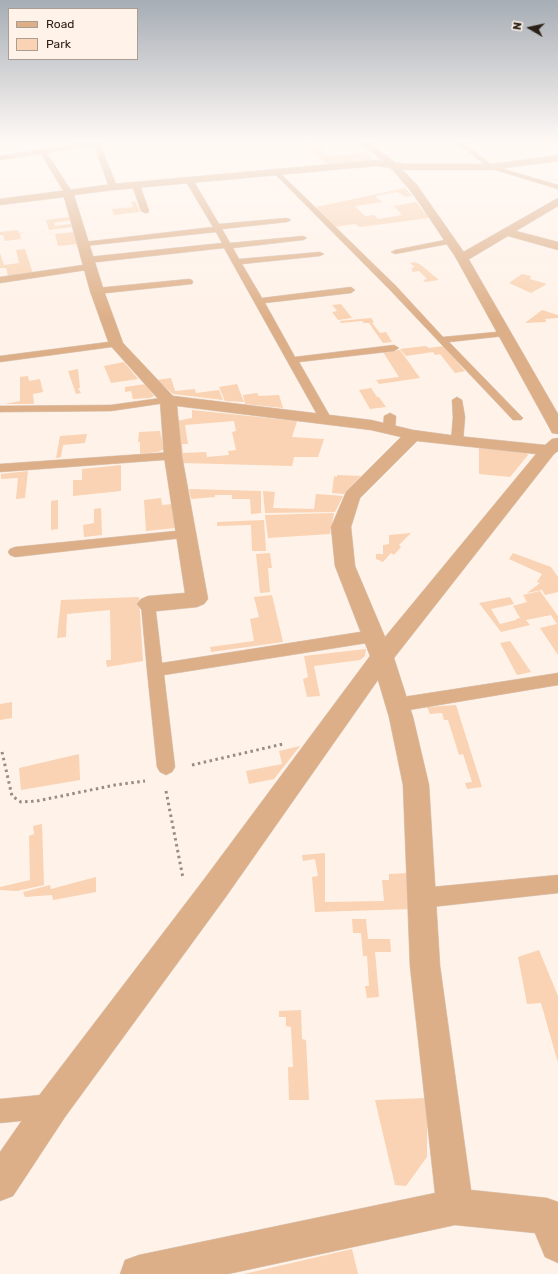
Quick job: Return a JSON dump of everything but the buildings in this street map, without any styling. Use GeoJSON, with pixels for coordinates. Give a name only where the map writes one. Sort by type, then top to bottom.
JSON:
{"type":"FeatureCollection","features":[{"type":"Feature","properties":{"kind":"street"},"geometry":{"type":"LineString","coordinates":[[0,202],[11,200]]}},
{"type":"Feature","properties":{"kind":"street"},"geometry":{"type":"LineString","coordinates":[[71,200],[97,292],[116,344],[168,400],[173,456],[197,599],[148,604]]}},
{"type":"Feature","properties":{"kind":"street"},"geometry":{"type":"LineString","coordinates":[[422,200],[462,258],[504,333],[556,436]]}},
{"type":"Feature","properties":{"kind":"street"},"geometry":{"type":"LineString","coordinates":[[462,258],[558,201]]}},
{"type":"Feature","properties":{"kind":"street"},"geometry":{"type":"LineString","coordinates":[[508,232],[558,246]]}},
{"type":"Feature","properties":{"kind":"street"},"geometry":{"type":"LineString","coordinates":[[168,400],[397,427],[457,441],[556,436]]}},
{"type":"Feature","properties":{"kind":"street"},"geometry":{"type":"LineString","coordinates":[[397,427],[352,496],[341,527],[345,566],[378,647],[401,716],[416,785],[425,966],[454,1207]]}},
{"type":"Feature","properties":{"kind":"street"},"geometry":{"type":"LineString","coordinates":[[0,1183],[53,1105],[201,906],[318,745],[378,647],[556,436]]}},
{"type":"Feature","properties":{"kind":"street"},"geometry":{"type":"LineString","coordinates":[[139,1274],[454,1207],[547,1216],[558,1244]]}},
{"type":"Feature","properties":{"kind":"lane"},"geometry":{"type":"LineString","coordinates":[[141,200],[145,212]]}},
{"type":"Feature","properties":{"kind":"lane"},"geometry":{"type":"LineString","coordinates":[[201,200],[325,418]]}},
{"type":"Feature","properties":{"kind":"lane"},"geometry":{"type":"LineString","coordinates":[[305,200],[393,288],[516,418]]}},
{"type":"Feature","properties":{"kind":"lane"},"geometry":{"type":"LineString","coordinates":[[84,244],[287,220]]}},
{"type":"Feature","properties":{"kind":"lane"},"geometry":{"type":"LineString","coordinates":[[0,280],[89,264],[227,246],[303,238]]}},
{"type":"Feature","properties":{"kind":"lane"},"geometry":{"type":"LineString","coordinates":[[395,252],[450,241]]}},
{"type":"Feature","properties":{"kind":"lane"},"geometry":{"type":"LineString","coordinates":[[237,262],[320,254]]}},
{"type":"Feature","properties":{"kind":"lane"},"geometry":{"type":"LineString","coordinates":[[97,292],[189,282]]}},
{"type":"Feature","properties":{"kind":"lane"},"geometry":{"type":"LineString","coordinates":[[259,301],[351,290]]}},
{"type":"Feature","properties":{"kind":"lane"},"geometry":{"type":"LineString","coordinates":[[441,340],[504,333]]}},
{"type":"Feature","properties":{"kind":"lane"},"geometry":{"type":"LineString","coordinates":[[0,359],[116,344]]}},
{"type":"Feature","properties":{"kind":"lane"},"geometry":{"type":"LineString","coordinates":[[292,360],[394,348]]}},
{"type":"Feature","properties":{"kind":"lane"},"geometry":{"type":"LineString","coordinates":[[0,409],[111,408],[168,400]]}},
{"type":"Feature","properties":{"kind":"lane"},"geometry":{"type":"LineString","coordinates":[[457,400],[459,417],[457,441]]}},
{"type":"Feature","properties":{"kind":"lane"},"geometry":{"type":"LineString","coordinates":[[0,468],[173,456]]}},
{"type":"Feature","properties":{"kind":"lane"},"geometry":{"type":"LineString","coordinates":[[15,552],[186,534]]}},
{"type":"Feature","properties":{"kind":"lane"},"geometry":{"type":"LineString","coordinates":[[148,604],[165,774]]}},
{"type":"Feature","properties":{"kind":"lane"},"geometry":{"type":"LineString","coordinates":[[155,670],[378,647]]}},
{"type":"Feature","properties":{"kind":"lane"},"geometry":{"type":"LineString","coordinates":[[397,705],[558,679]]}},
{"type":"Feature","properties":{"kind":"lane"},"geometry":{"type":"LineString","coordinates":[[422,898],[558,884]]}},
{"type":"Feature","properties":{"kind":"lane"},"geometry":{"type":"LineString","coordinates":[[0,1110],[53,1105]]}},
{"type":"Feature","properties":{"kind":"path"},"geometry":{"type":"LineString","coordinates":[[2,752],[12,796],[20,802],[37,801],[115,785],[152,780],[176,768],[300,741],[318,745]]}},
{"type":"Feature","properties":{"kind":"path"},"geometry":{"type":"LineString","coordinates":[[165,774],[185,888],[201,906]]}},
{"type":"Feature","properties":{"kind":"green space"},"geometry":{"type":"Polygon","coordinates":[[[347,200],[380,200],[382,202],[355,206],[365,216],[374,215],[378,219],[402,215],[394,206],[416,202],[429,218],[360,227],[355,224],[335,227],[316,207],[347,200]]]}},
{"type":"Feature","properties":{"kind":"green space"},"geometry":{"type":"Polygon","coordinates":[[[135,201],[140,212],[114,215],[112,209],[133,207],[131,202],[135,201]]]}},
{"type":"Feature","properties":{"kind":"green space"},"geometry":{"type":"Polygon","coordinates":[[[69,217],[71,220],[54,223],[55,226],[71,224],[72,227],[49,230],[46,220],[69,217]]]}},
{"type":"Feature","properties":{"kind":"green space"},"geometry":{"type":"Polygon","coordinates":[[[18,230],[19,233],[24,232],[20,234],[21,239],[5,241],[3,235],[0,235],[0,232],[18,230]]]}},
{"type":"Feature","properties":{"kind":"green space"},"geometry":{"type":"Polygon","coordinates":[[[74,232],[77,244],[58,246],[55,234],[74,232]]]}},
{"type":"Feature","properties":{"kind":"green space"},"geometry":{"type":"Polygon","coordinates":[[[25,249],[33,273],[8,276],[6,268],[0,268],[0,253],[4,265],[19,263],[16,250],[25,249]]]}},
{"type":"Feature","properties":{"kind":"green space"},"geometry":{"type":"Polygon","coordinates":[[[415,262],[439,280],[425,282],[423,280],[427,279],[419,271],[413,272],[411,270],[413,270],[411,268],[415,267],[410,263],[415,262]]]}},
{"type":"Feature","properties":{"kind":"green space"},"geometry":{"type":"Polygon","coordinates":[[[522,274],[531,276],[530,279],[547,284],[531,293],[509,283],[522,274]]]}},
{"type":"Feature","properties":{"kind":"green space"},"geometry":{"type":"Polygon","coordinates":[[[341,304],[352,318],[338,320],[332,312],[337,311],[332,305],[341,304]]]}},
{"type":"Feature","properties":{"kind":"green space"},"geometry":{"type":"Polygon","coordinates":[[[542,310],[558,315],[558,318],[545,319],[546,322],[525,323],[542,310]]]}},
{"type":"Feature","properties":{"kind":"green space"},"geometry":{"type":"Polygon","coordinates":[[[371,318],[374,322],[372,323],[380,333],[386,332],[392,342],[383,343],[369,323],[364,323],[362,321],[341,323],[340,321],[371,318]]]}},
{"type":"Feature","properties":{"kind":"green space"},"geometry":{"type":"Polygon","coordinates":[[[426,346],[429,348],[444,346],[465,371],[455,373],[440,354],[435,355],[433,352],[406,356],[400,349],[426,346]]]}},
{"type":"Feature","properties":{"kind":"green space"},"geometry":{"type":"Polygon","coordinates":[[[400,350],[420,378],[379,384],[376,380],[399,377],[383,352],[400,350]]]}},
{"type":"Feature","properties":{"kind":"green space"},"geometry":{"type":"Polygon","coordinates":[[[124,362],[138,379],[111,383],[104,366],[124,362]]]}},
{"type":"Feature","properties":{"kind":"green space"},"geometry":{"type":"Polygon","coordinates":[[[78,369],[80,388],[78,388],[81,393],[76,394],[68,371],[78,369]]]}},
{"type":"Feature","properties":{"kind":"green space"},"geometry":{"type":"Polygon","coordinates":[[[28,376],[29,381],[40,379],[43,392],[33,394],[34,404],[5,404],[20,401],[20,377],[28,376]]]}},
{"type":"Feature","properties":{"kind":"green space"},"geometry":{"type":"Polygon","coordinates":[[[171,378],[175,391],[195,389],[196,393],[219,390],[223,400],[173,394],[157,380],[171,378]]]}},
{"type":"Feature","properties":{"kind":"green space"},"geometry":{"type":"Polygon","coordinates":[[[146,384],[154,396],[150,398],[133,399],[131,391],[125,392],[125,387],[146,384]]]}},
{"type":"Feature","properties":{"kind":"green space"},"geometry":{"type":"Polygon","coordinates":[[[237,384],[244,402],[225,401],[219,387],[237,384]]]}},
{"type":"Feature","properties":{"kind":"green space"},"geometry":{"type":"Polygon","coordinates":[[[371,388],[386,407],[370,409],[359,390],[371,388]]]}},
{"type":"Feature","properties":{"kind":"green space"},"geometry":{"type":"Polygon","coordinates":[[[257,393],[259,396],[279,395],[283,408],[245,404],[243,395],[257,393]]]}},
{"type":"Feature","properties":{"kind":"green space"},"geometry":{"type":"Polygon","coordinates":[[[192,410],[297,421],[292,437],[324,439],[318,457],[294,457],[292,466],[183,463],[176,421],[192,418],[192,410]],[[234,421],[185,425],[188,444],[182,444],[183,453],[206,452],[207,457],[229,455],[228,451],[236,450],[232,432],[236,431],[234,421]]]}},
{"type":"Feature","properties":{"kind":"green space"},"geometry":{"type":"Polygon","coordinates":[[[160,431],[164,449],[158,452],[140,454],[140,442],[138,442],[139,432],[160,431]]]}},
{"type":"Feature","properties":{"kind":"green space"},"geometry":{"type":"Polygon","coordinates":[[[87,434],[85,443],[63,445],[61,457],[56,458],[60,436],[87,434]]]}},
{"type":"Feature","properties":{"kind":"green space"},"geometry":{"type":"Polygon","coordinates":[[[479,448],[526,452],[528,455],[510,477],[479,474],[479,448]]]}},
{"type":"Feature","properties":{"kind":"green space"},"geometry":{"type":"Polygon","coordinates":[[[121,465],[121,491],[73,496],[73,480],[82,480],[82,469],[121,465]]]}},
{"type":"Feature","properties":{"kind":"green space"},"geometry":{"type":"Polygon","coordinates":[[[28,471],[25,498],[16,499],[18,478],[1,479],[1,474],[28,471]]]}},
{"type":"Feature","properties":{"kind":"green space"},"geometry":{"type":"Polygon","coordinates":[[[337,475],[361,476],[344,494],[332,493],[334,476],[337,477],[337,475]]]}},
{"type":"Feature","properties":{"kind":"green space"},"geometry":{"type":"Polygon","coordinates":[[[189,489],[261,491],[261,513],[251,514],[250,499],[232,499],[232,495],[215,495],[215,497],[191,499],[189,489]]]}},
{"type":"Feature","properties":{"kind":"green space"},"geometry":{"type":"Polygon","coordinates":[[[263,491],[275,492],[273,508],[314,509],[316,494],[343,496],[335,512],[265,513],[263,491]]]}},
{"type":"Feature","properties":{"kind":"green space"},"geometry":{"type":"Polygon","coordinates":[[[161,498],[162,505],[172,504],[175,528],[146,531],[144,500],[161,498]]]}},
{"type":"Feature","properties":{"kind":"green space"},"geometry":{"type":"Polygon","coordinates":[[[58,500],[58,529],[51,530],[51,501],[58,500]]]}},
{"type":"Feature","properties":{"kind":"green space"},"geometry":{"type":"Polygon","coordinates":[[[101,508],[102,535],[84,537],[83,525],[94,523],[94,509],[101,508]]]}},
{"type":"Feature","properties":{"kind":"green space"},"geometry":{"type":"Polygon","coordinates":[[[334,513],[330,534],[268,538],[265,515],[334,513]]]}},
{"type":"Feature","properties":{"kind":"green space"},"geometry":{"type":"Polygon","coordinates":[[[264,520],[266,551],[252,551],[251,525],[217,526],[217,522],[264,520]]]}},
{"type":"Feature","properties":{"kind":"green space"},"geometry":{"type":"Polygon","coordinates":[[[411,533],[399,545],[401,547],[394,555],[391,553],[383,562],[376,559],[376,554],[383,554],[383,545],[389,544],[389,535],[411,533]]]}},
{"type":"Feature","properties":{"kind":"green space"},"geometry":{"type":"Polygon","coordinates":[[[270,553],[272,568],[268,568],[270,592],[260,593],[256,554],[270,553]]]}},
{"type":"Feature","properties":{"kind":"green space"},"geometry":{"type":"Polygon","coordinates":[[[513,553],[551,567],[558,577],[558,592],[545,595],[542,590],[527,593],[540,583],[537,582],[542,574],[509,559],[513,553]]]}},
{"type":"Feature","properties":{"kind":"green space"},"geometry":{"type":"Polygon","coordinates":[[[540,591],[558,616],[558,655],[540,628],[557,624],[551,615],[526,620],[530,625],[501,632],[479,603],[510,597],[514,604],[491,609],[500,624],[520,618],[513,606],[527,602],[523,595],[540,591]]]}},
{"type":"Feature","properties":{"kind":"green space"},"geometry":{"type":"Polygon","coordinates":[[[272,595],[283,642],[211,652],[210,647],[254,641],[250,619],[259,617],[254,597],[272,595]]]}},
{"type":"Feature","properties":{"kind":"green space"},"geometry":{"type":"Polygon","coordinates":[[[139,597],[143,661],[107,667],[106,660],[111,660],[110,610],[67,614],[66,637],[57,638],[61,600],[139,597]]]}},
{"type":"Feature","properties":{"kind":"green space"},"geometry":{"type":"Polygon","coordinates":[[[510,641],[531,672],[517,675],[500,643],[510,641]]]}},
{"type":"Feature","properties":{"kind":"green space"},"geometry":{"type":"Polygon","coordinates":[[[366,649],[365,656],[360,660],[314,666],[320,696],[307,697],[303,679],[308,677],[304,656],[366,649]]]}},
{"type":"Feature","properties":{"kind":"green space"},"geometry":{"type":"Polygon","coordinates":[[[12,702],[12,718],[0,720],[0,704],[12,702]]]}},
{"type":"Feature","properties":{"kind":"green space"},"geometry":{"type":"Polygon","coordinates":[[[456,705],[482,787],[467,789],[465,783],[472,782],[463,754],[459,755],[448,720],[444,720],[442,713],[430,714],[427,707],[456,705]]]}},
{"type":"Feature","properties":{"kind":"green space"},"geometry":{"type":"Polygon","coordinates":[[[300,746],[274,779],[249,784],[246,771],[282,764],[279,751],[300,746]]]}},
{"type":"Feature","properties":{"kind":"green space"},"geometry":{"type":"Polygon","coordinates":[[[79,754],[80,780],[21,790],[19,768],[79,754]]]}},
{"type":"Feature","properties":{"kind":"green space"},"geometry":{"type":"Polygon","coordinates":[[[42,824],[44,885],[17,891],[0,890],[0,887],[30,880],[29,836],[34,834],[33,826],[42,824]]]}},
{"type":"Feature","properties":{"kind":"green space"},"geometry":{"type":"Polygon","coordinates":[[[325,853],[325,902],[384,901],[382,880],[389,880],[389,874],[410,873],[412,909],[315,912],[312,877],[318,876],[315,859],[303,861],[302,855],[325,853]]]}},
{"type":"Feature","properties":{"kind":"green space"},"geometry":{"type":"Polygon","coordinates":[[[96,877],[96,892],[53,900],[52,895],[25,897],[23,892],[50,885],[51,889],[96,877]]]}},
{"type":"Feature","properties":{"kind":"green space"},"geometry":{"type":"Polygon","coordinates":[[[352,919],[366,919],[368,939],[390,939],[391,952],[375,952],[379,997],[367,998],[365,986],[369,986],[367,956],[363,956],[361,933],[353,933],[352,919]]]}},
{"type":"Feature","properties":{"kind":"green space"},"geometry":{"type":"Polygon","coordinates":[[[539,950],[558,996],[558,1063],[541,1003],[527,1004],[518,957],[539,950]]]}},
{"type":"Feature","properties":{"kind":"green space"},"geometry":{"type":"Polygon","coordinates":[[[301,1010],[302,1039],[306,1040],[309,1100],[289,1100],[288,1067],[293,1067],[291,1027],[286,1026],[286,1017],[279,1017],[279,1011],[301,1010]]]}},
{"type":"Feature","properties":{"kind":"green space"},"geometry":{"type":"Polygon","coordinates":[[[427,1098],[427,1157],[406,1186],[395,1185],[375,1100],[427,1098]]]}},
{"type":"Feature","properties":{"kind":"green space"},"geometry":{"type":"Polygon","coordinates":[[[352,1249],[358,1274],[244,1274],[352,1249]]]}}]}
